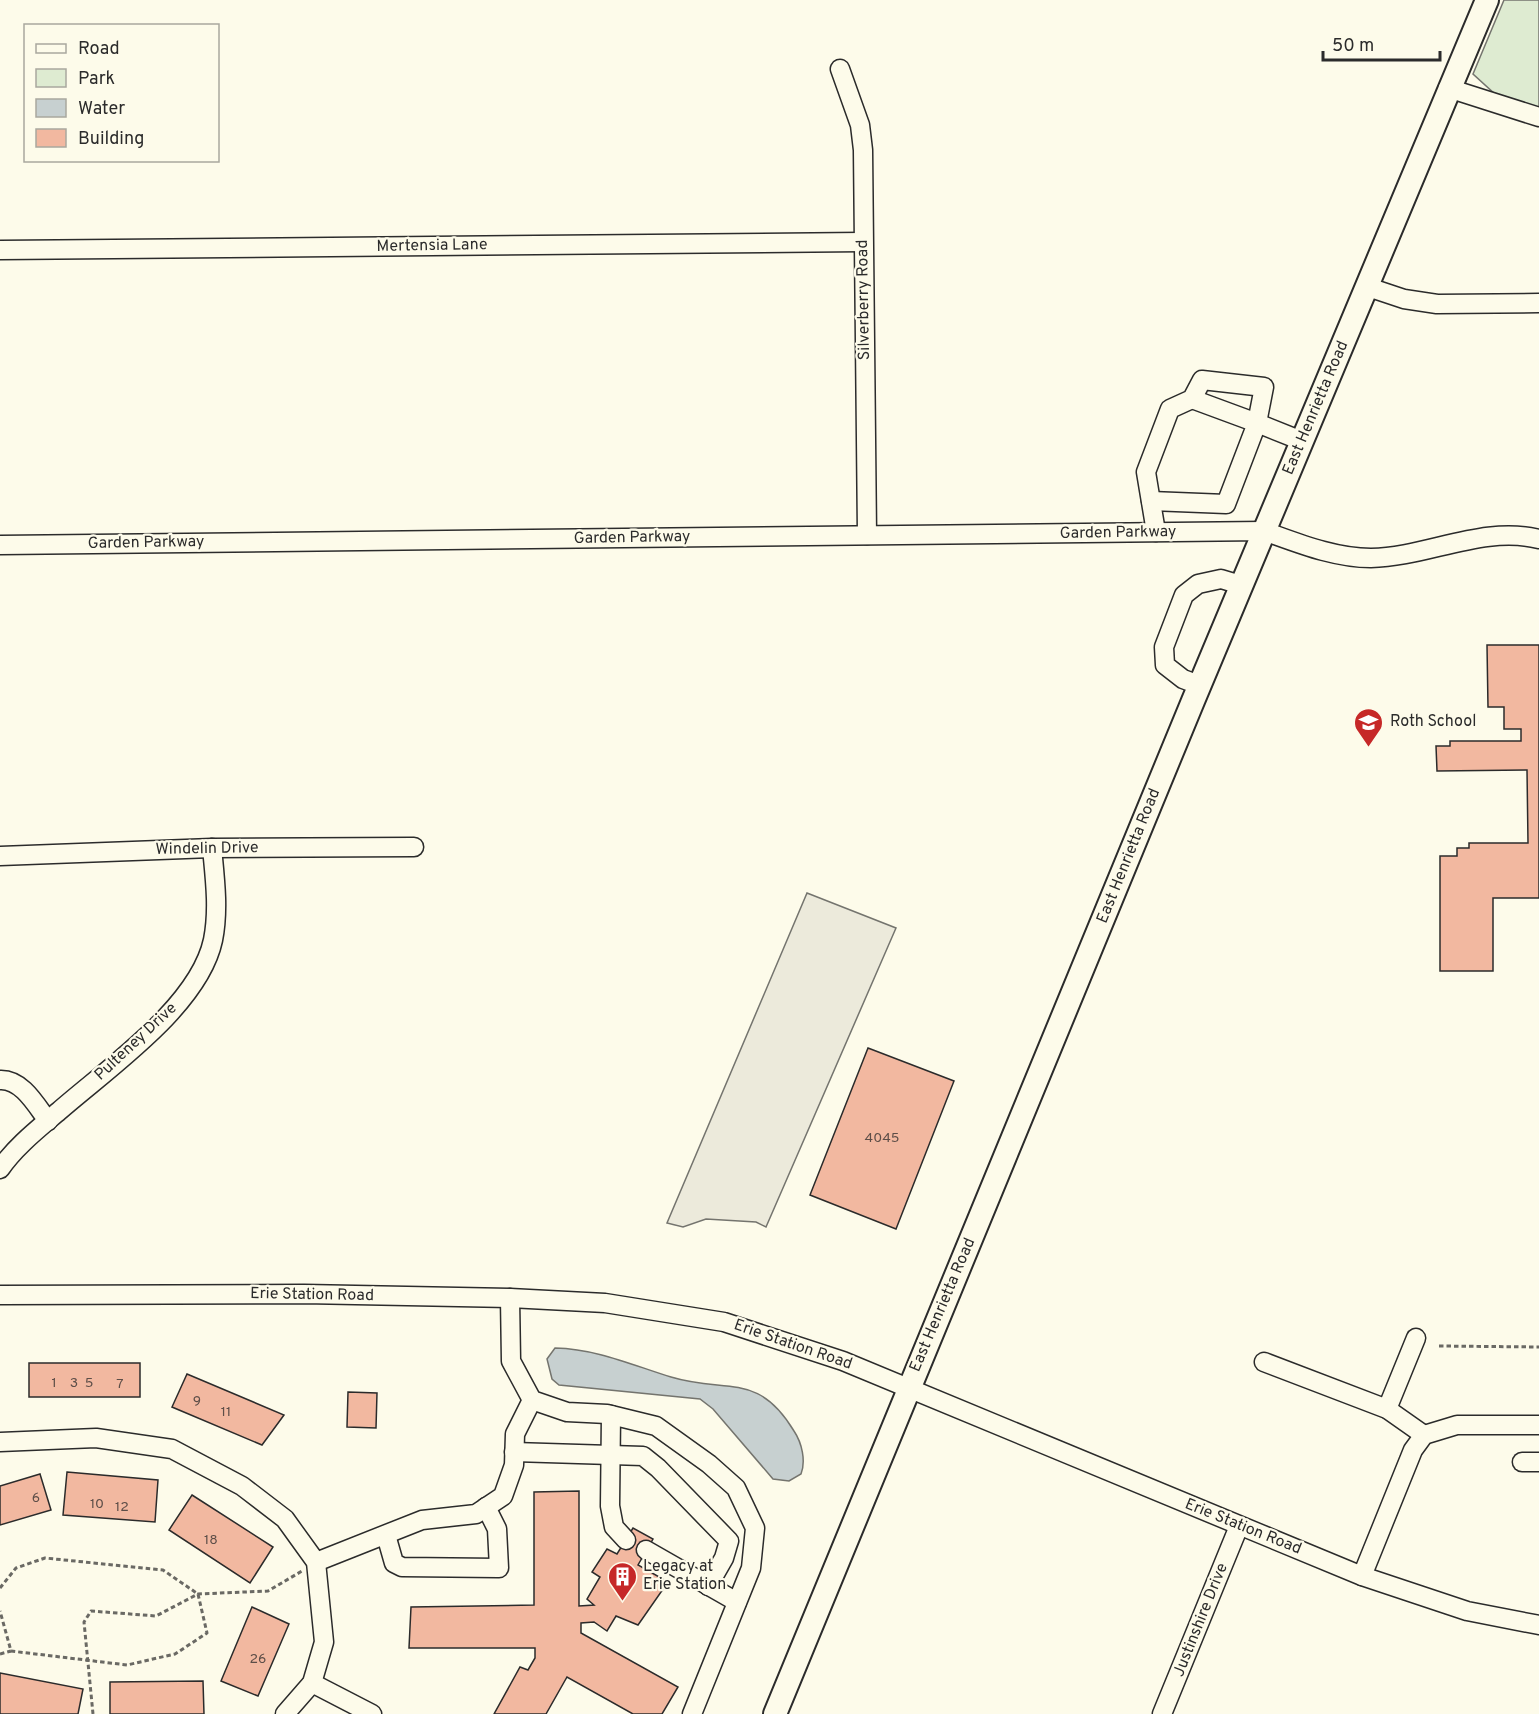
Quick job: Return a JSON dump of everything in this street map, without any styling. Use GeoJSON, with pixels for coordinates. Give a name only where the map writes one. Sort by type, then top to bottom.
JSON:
{"type":"FeatureCollection","features":[{"type":"Feature","properties":{"kind":"main road","name":"East Henrietta Road"},"geometry":{"type":"LineString","coordinates":[[775,1714],[1199,685],[1368,287],[1484,1]]}},
{"type":"Feature","properties":{"kind":"street","name":"Silverberry Road"},"geometry":{"type":"LineString","coordinates":[[840,69],[860,125],[863,150],[867,535]]}},
{"type":"Feature","properties":{"kind":"street"},"geometry":{"type":"LineString","coordinates":[[1448,88],[1539,117]]}},
{"type":"Feature","properties":{"kind":"street","name":"Mertensia Lane"},"geometry":{"type":"LineString","coordinates":[[0,250],[863,242]]}},
{"type":"Feature","properties":{"kind":"street"},"geometry":{"type":"LineString","coordinates":[[1368,287],[1404,299],[1437,304],[1539,303]]}},
{"type":"Feature","properties":{"kind":"street"},"geometry":{"type":"LineString","coordinates":[[1151,501],[1226,504],[1257,423],[1264,387],[1202,380],[1192,399],[1170,408],[1146,472],[1156,532]]}},
{"type":"Feature","properties":{"kind":"street"},"geometry":{"type":"LineString","coordinates":[[1192,399],[1302,441]]}},
{"type":"Feature","properties":{"kind":"street","name":"Garden Parkway"},"geometry":{"type":"LineString","coordinates":[[0,545],[1264,531],[1342,555],[1371,558],[1501,536],[1524,536],[1539,539]]}},
{"type":"Feature","properties":{"kind":"street"},"geometry":{"type":"LineString","coordinates":[[1199,685],[1183,679],[1165,665],[1164,647],[1184,595],[1198,585],[1221,579],[1241,585]]}},
{"type":"Feature","properties":{"kind":"street","name":"Windelin Drive"},"geometry":{"type":"LineString","coordinates":[[0,856],[212,848],[414,847]]}},
{"type":"Feature","properties":{"kind":"street","name":"Pulteney Drive"},"geometry":{"type":"LineString","coordinates":[[0,1169],[15,1150],[167,1017],[197,981],[212,940],[216,915],[212,848]]}},
{"type":"Feature","properties":{"kind":"street"},"geometry":{"type":"LineString","coordinates":[[0,1080],[7,1080],[27,1092],[48,1121]]}},
{"type":"Feature","properties":{"kind":"street","name":"Erie Station Road"},"geometry":{"type":"LineString","coordinates":[[0,1295],[304,1294],[510,1298],[605,1303],[724,1322],[824,1354],[1362,1576],[1467,1611],[1539,1625]]}},
{"type":"Feature","properties":{"kind":"street"},"geometry":{"type":"LineString","coordinates":[[510,1298],[511,1361],[532,1400],[567,1412],[611,1415],[656,1426],[709,1464],[736,1488],[755,1528],[751,1568],[692,1714]]}},
{"type":"Feature","properties":{"kind":"street"},"geometry":{"type":"LineString","coordinates":[[1387,1409],[1416,1338]]}},
{"type":"Feature","properties":{"kind":"street"},"geometry":{"type":"LineString","coordinates":[[1264,1362],[1387,1409],[1424,1435]]}},
{"type":"Feature","properties":{"kind":"street"},"geometry":{"type":"LineString","coordinates":[[316,1562],[422,1520],[476,1514],[503,1496],[514,1466],[515,1434],[532,1400]]}},
{"type":"Feature","properties":{"kind":"street"},"geometry":{"type":"LineString","coordinates":[[611,1415],[610,1506],[614,1527],[626,1540]]}},
{"type":"Feature","properties":{"kind":"street"},"geometry":{"type":"LineString","coordinates":[[1362,1576],[1413,1450],[1424,1435],[1457,1425],[1539,1425]]}},
{"type":"Feature","properties":{"kind":"street"},"geometry":{"type":"LineString","coordinates":[[0,1442],[96,1438],[172,1449],[242,1486],[285,1519],[316,1562],[324,1642],[312,1683],[285,1714]]}},
{"type":"Feature","properties":{"kind":"street"},"geometry":{"type":"LineString","coordinates":[[514,1452],[609,1453],[643,1456],[722,1531],[729,1541],[728,1549],[708,1586]]}},
{"type":"Feature","properties":{"kind":"street"},"geometry":{"type":"LineString","coordinates":[[386,1535],[394,1563],[402,1567],[499,1568],[497,1529],[486,1507]]}},
{"type":"Feature","properties":{"kind":"street","name":"Justinshire Drive"},"geometry":{"type":"LineString","coordinates":[[1162,1714],[1239,1526]]}},
{"type":"Feature","properties":{"kind":"street"},"geometry":{"type":"LineString","coordinates":[[646,1550],[737,1602]]}},
{"type":"Feature","properties":{"kind":"street"},"geometry":{"type":"LineString","coordinates":[[312,1683],[372,1714]]}},
{"type":"Feature","properties":{"kind":"path"},"geometry":{"type":"LineString","coordinates":[[1439,1346],[1539,1347]]}},
{"type":"Feature","properties":{"kind":"path"},"geometry":{"type":"LineString","coordinates":[[0,1588],[16,1568],[45,1558],[163,1570],[198,1594],[207,1632],[175,1654],[127,1665],[11,1651],[0,1654]]}},
{"type":"Feature","properties":{"kind":"path"},"geometry":{"type":"LineString","coordinates":[[93,1714],[90,1661],[84,1622],[91,1611],[156,1616],[198,1594],[268,1591],[316,1562]]}},
{"type":"Feature","properties":{"kind":"path"},"geometry":{"type":"LineString","coordinates":[[0,1611],[11,1651]]}},
{"type":"Feature","properties":{"kind":"green space"},"geometry":{"type":"Polygon","coordinates":[[[1504,0],[1539,0],[1539,109],[1495,94],[1473,74],[1504,0]]]}},
{"type":"Feature","properties":{"kind":"shaded area"},"geometry":{"type":"Polygon","coordinates":[[[807,893],[896,928],[766,1227],[756,1222],[706,1219],[683,1227],[667,1223],[807,893]]]}},
{"type":"Feature","properties":{"kind":"water"},"geometry":{"type":"Polygon","coordinates":[[[555,1348],[600,1354],[691,1382],[754,1392],[781,1412],[797,1436],[803,1458],[801,1474],[789,1481],[773,1479],[713,1409],[700,1399],[559,1385],[552,1379],[547,1359],[555,1348]]]}},
{"type":"Feature","properties":{"kind":"building"},"geometry":{"type":"Polygon","coordinates":[[[1487,645],[1539,645],[1539,898],[1493,898],[1493,971],[1440,971],[1440,856],[1457,856],[1457,848],[1469,848],[1469,843],[1528,843],[1527,770],[1437,771],[1436,746],[1450,746],[1450,741],[1521,741],[1521,729],[1504,729],[1504,707],[1488,707],[1487,645]]]}},
{"type":"Feature","properties":{"kind":"building"},"geometry":{"type":"Polygon","coordinates":[[[868,1048],[954,1081],[896,1229],[810,1195],[868,1048]]]}},
{"type":"Feature","properties":{"kind":"building"},"geometry":{"type":"Polygon","coordinates":[[[29,1363],[140,1363],[140,1397],[29,1397],[29,1363]]]}},
{"type":"Feature","properties":{"kind":"building"},"geometry":{"type":"Polygon","coordinates":[[[187,1374],[284,1415],[262,1445],[172,1407],[187,1374]]]}},
{"type":"Feature","properties":{"kind":"building"},"geometry":{"type":"Polygon","coordinates":[[[348,1392],[377,1393],[376,1428],[347,1427],[348,1392]]]}},
{"type":"Feature","properties":{"kind":"building"},"geometry":{"type":"Polygon","coordinates":[[[67,1472],[158,1480],[155,1522],[63,1515],[67,1472]]]}},
{"type":"Feature","properties":{"kind":"building"},"geometry":{"type":"Polygon","coordinates":[[[40,1474],[51,1510],[0,1525],[0,1486],[40,1474]]]}},
{"type":"Feature","properties":{"kind":"building","name":"Legacy at Erie Station"},"geometry":{"type":"Polygon","coordinates":[[[579,1491],[579,1606],[594,1605],[587,1599],[600,1577],[592,1572],[607,1549],[617,1554],[633,1528],[653,1539],[638,1565],[668,1582],[638,1625],[616,1616],[607,1631],[594,1622],[581,1623],[581,1633],[678,1687],[662,1714],[633,1714],[567,1677],[546,1714],[494,1714],[520,1667],[528,1670],[535,1658],[535,1648],[409,1648],[411,1607],[534,1605],[534,1492],[579,1491]]]}},
{"type":"Feature","properties":{"kind":"building"},"geometry":{"type":"Polygon","coordinates":[[[192,1495],[273,1547],[250,1583],[169,1530],[192,1495]]]}},
{"type":"Feature","properties":{"kind":"building"},"geometry":{"type":"Polygon","coordinates":[[[252,1607],[289,1624],[258,1696],[221,1681],[252,1607]]]}},
{"type":"Feature","properties":{"kind":"building"},"geometry":{"type":"Polygon","coordinates":[[[0,1673],[83,1689],[78,1714],[0,1714],[0,1673]]]}},
{"type":"Feature","properties":{"kind":"building"},"geometry":{"type":"Polygon","coordinates":[[[203,1681],[204,1714],[110,1714],[110,1682],[203,1681]]]}},
{"type":"Feature","properties":{"kind":"place","name":"Roth School"},"geometry":{"type":"Point","coordinates":[1369,748]}},
{"type":"Feature","properties":{"kind":"place","name":"Legacy at Erie Station"},"geometry":{"type":"Point","coordinates":[622,1602]}}]}
